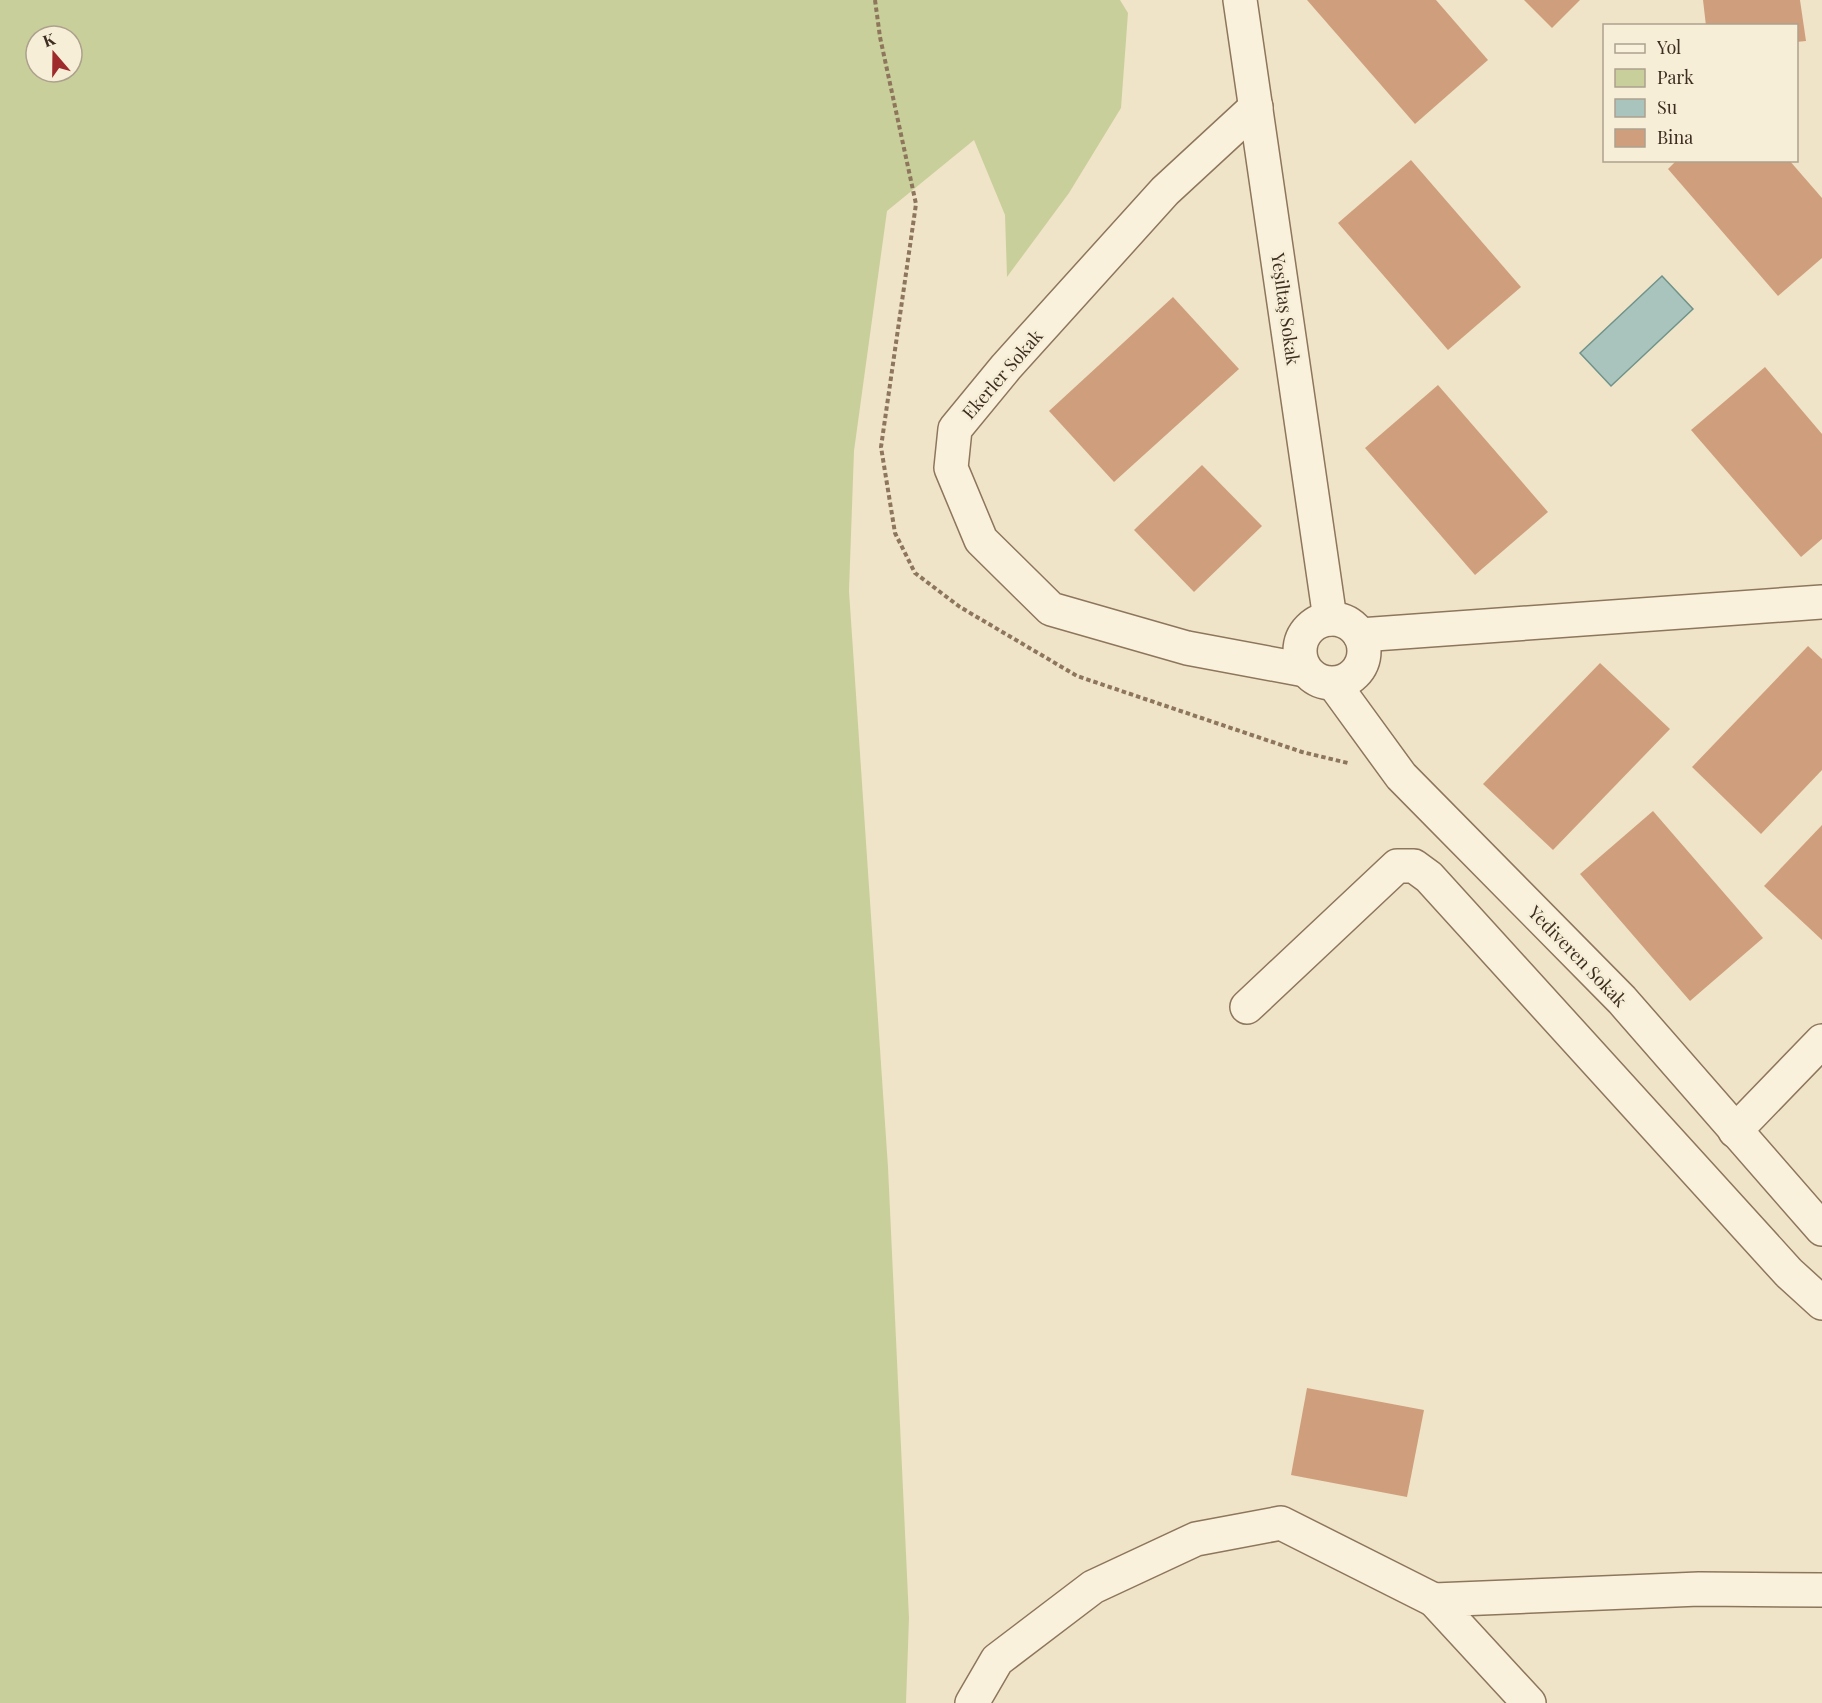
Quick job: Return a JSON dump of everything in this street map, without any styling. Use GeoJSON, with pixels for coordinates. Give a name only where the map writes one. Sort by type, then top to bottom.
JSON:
{"type":"FeatureCollection","features":[{"type":"Feature","properties":{"kind":"street","name":"Yeşiltaş Sokak"},"geometry":{"type":"LineString","coordinates":[[1240,0],[1330,619]]}},
{"type":"Feature","properties":{"kind":"street","name":"Ekerler Sokak"},"geometry":{"type":"LineString","coordinates":[[1256,107],[1165,191],[1006,368],[955,429],[951,468],[981,540],[1052,609],[1187,648],[1320,677]]}},
{"type":"Feature","properties":{"kind":"street"},"geometry":{"type":"LineString","coordinates":[[1360,635],[1822,602]]}},
{"type":"Feature","properties":{"kind":"street"},"geometry":{"type":"LineString","coordinates":[[1330,619],[1348,623],[1360,635],[1364,648],[1362,663],[1349,678],[1320,677],[1300,654],[1301,640],[1314,624],[1330,619]]}},
{"type":"Feature","properties":{"kind":"street","name":"Yediveren Sokak"},"geometry":{"type":"LineString","coordinates":[[1320,677],[1401,776],[1622,1000],[1822,1229]]}},
{"type":"Feature","properties":{"kind":"street"},"geometry":{"type":"LineString","coordinates":[[1247,1007],[1397,866],[1414,866],[1429,877],[1789,1273],[1822,1303]]}},
{"type":"Feature","properties":{"kind":"street"},"geometry":{"type":"LineString","coordinates":[[1735,1131],[1822,1041]]}},
{"type":"Feature","properties":{"kind":"street"},"geometry":{"type":"LineString","coordinates":[[972,1703],[997,1660],[1094,1587],[1196,1539],[1281,1523],[1434,1600],[1529,1703]]}},
{"type":"Feature","properties":{"kind":"street"},"geometry":{"type":"LineString","coordinates":[[1434,1600],[1699,1589],[1822,1590]]}},
{"type":"Feature","properties":{"kind":"path"},"geometry":{"type":"LineString","coordinates":[[874,0],[916,204],[881,447],[895,533],[915,573],[960,608],[1077,676],[1302,752],[1401,776]]}},
{"type":"Feature","properties":{"kind":"green space"},"geometry":{"type":"Polygon","coordinates":[[[0,0],[1120,0],[1128,13],[1121,108],[1069,193],[1007,277],[1005,215],[974,140],[887,211],[854,451],[849,591],[888,1167],[909,1618],[906,1703],[0,1703],[0,0]]]}},
{"type":"Feature","properties":{"kind":"water"},"geometry":{"type":"Polygon","coordinates":[[[1662,276],[1693,309],[1611,386],[1580,353],[1662,276]]]}},
{"type":"Feature","properties":{"kind":"building"},"geometry":{"type":"Polygon","coordinates":[[[1307,0],[1436,0],[1488,60],[1415,124],[1307,0]]]}},
{"type":"Feature","properties":{"kind":"building"},"geometry":{"type":"Polygon","coordinates":[[[1524,0],[1580,0],[1552,28],[1524,0]]]}},
{"type":"Feature","properties":{"kind":"building"},"geometry":{"type":"Polygon","coordinates":[[[1703,0],[1800,0],[1806,41],[1798,42],[1798,24],[1706,24],[1703,0]]]}},
{"type":"Feature","properties":{"kind":"building"},"geometry":{"type":"Polygon","coordinates":[[[1411,160],[1521,287],[1448,350],[1338,223],[1411,160]]]}},
{"type":"Feature","properties":{"kind":"building"},"geometry":{"type":"Polygon","coordinates":[[[1675,162],[1791,162],[1822,198],[1822,258],[1778,296],[1668,169],[1675,162]]]}},
{"type":"Feature","properties":{"kind":"building"},"geometry":{"type":"Polygon","coordinates":[[[1173,297],[1239,369],[1114,482],[1049,411],[1173,297]]]}},
{"type":"Feature","properties":{"kind":"building"},"geometry":{"type":"Polygon","coordinates":[[[1765,367],[1822,434],[1822,539],[1801,557],[1691,430],[1765,367]]]}},
{"type":"Feature","properties":{"kind":"building"},"geometry":{"type":"Polygon","coordinates":[[[1438,385],[1548,512],[1475,575],[1365,448],[1438,385]]]}},
{"type":"Feature","properties":{"kind":"building"},"geometry":{"type":"Polygon","coordinates":[[[1202,465],[1262,526],[1194,592],[1134,530],[1202,465]]]}},
{"type":"Feature","properties":{"kind":"building"},"geometry":{"type":"Polygon","coordinates":[[[1808,646],[1822,659],[1822,770],[1761,834],[1692,767],[1808,646]]]}},
{"type":"Feature","properties":{"kind":"building"},"geometry":{"type":"Polygon","coordinates":[[[1600,663],[1670,729],[1553,850],[1483,784],[1600,663]]]}},
{"type":"Feature","properties":{"kind":"building"},"geometry":{"type":"Polygon","coordinates":[[[1653,811],[1763,938],[1690,1001],[1580,874],[1653,811]]]}},
{"type":"Feature","properties":{"kind":"building"},"geometry":{"type":"Polygon","coordinates":[[[1822,825],[1822,940],[1764,886],[1822,825]]]}},
{"type":"Feature","properties":{"kind":"building"},"geometry":{"type":"Polygon","coordinates":[[[1307,1388],[1424,1410],[1407,1497],[1291,1475],[1307,1388]]]}}]}
